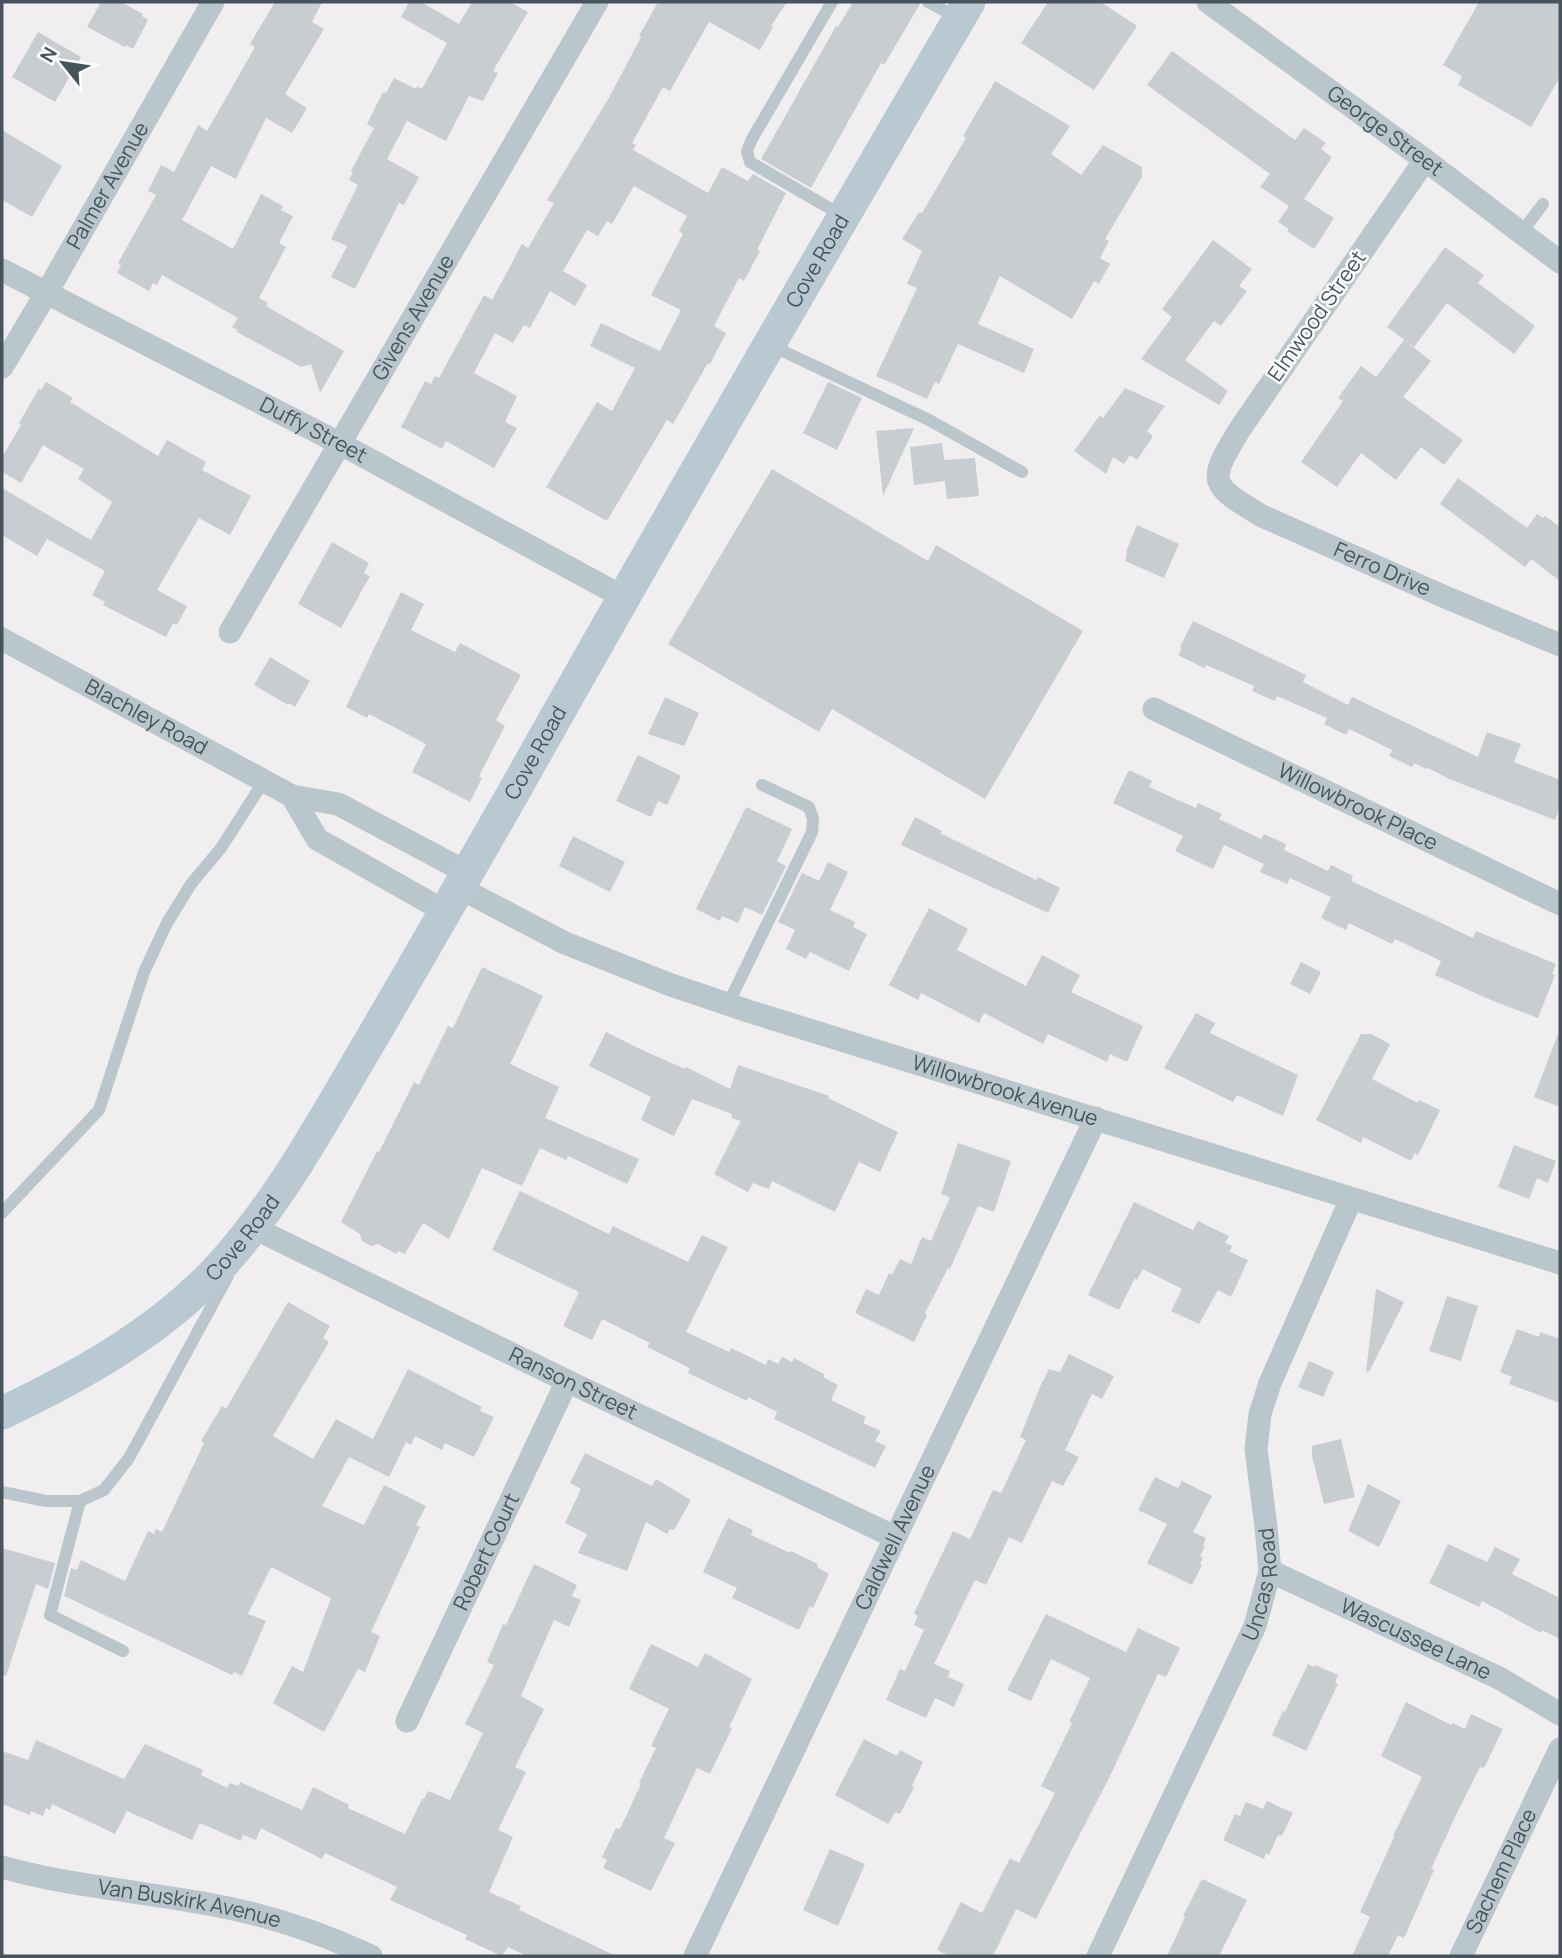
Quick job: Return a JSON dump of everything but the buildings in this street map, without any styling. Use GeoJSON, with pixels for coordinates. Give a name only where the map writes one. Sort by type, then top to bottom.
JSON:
{"type":"FeatureCollection","features":[{"type":"Feature","properties":{"kind":"main road","name":"Cove Road"},"geometry":{"type":"LineString","coordinates":[[2,1413],[57,1387],[158,1325],[214,1272],[254,1228],[296,1168],[964,10]]}},
{"type":"Feature","properties":{"kind":"street","name":"Palmer Avenue"},"geometry":{"type":"LineString","coordinates":[[2,367],[213,2]]}},
{"type":"Feature","properties":{"kind":"street","name":"Givens Avenue"},"geometry":{"type":"LineString","coordinates":[[230,632],[597,2]]}},
{"type":"Feature","properties":{"kind":"street","name":"George Street"},"geometry":{"type":"LineString","coordinates":[[1208,2],[1560,261]]}},
{"type":"Feature","properties":{"kind":"street","name":"Elmwood Street"},"geometry":{"type":"LineString","coordinates":[[1217,477],[1224,454],[1240,429],[1425,160]]}},
{"type":"Feature","properties":{"kind":"street","name":"Duffy Street"},"geometry":{"type":"LineString","coordinates":[[2,270],[339,443],[623,597]]}},
{"type":"Feature","properties":{"kind":"street","name":"Ferro Drive"},"geometry":{"type":"LineString","coordinates":[[1217,477],[1220,487],[1235,500],[1262,516],[1560,645]]}},
{"type":"Feature","properties":{"kind":"street","name":"Blachley Road"},"geometry":{"type":"LineString","coordinates":[[2,639],[292,796],[338,804],[458,891]]}},
{"type":"Feature","properties":{"kind":"street","name":"Willowbrook Place"},"geometry":{"type":"LineString","coordinates":[[1154,709],[1560,904]]}},
{"type":"Feature","properties":{"kind":"street"},"geometry":{"type":"LineString","coordinates":[[292,796],[317,839],[458,891]]}},
{"type":"Feature","properties":{"kind":"street","name":"Willowbrook Avenue"},"geometry":{"type":"LineString","coordinates":[[458,891],[565,943],[641,974],[728,1004],[1560,1263]]}},
{"type":"Feature","properties":{"kind":"street","name":"Caldwell Avenue"},"geometry":{"type":"LineString","coordinates":[[695,1956],[1096,1118]]}},
{"type":"Feature","properties":{"kind":"street","name":"Uncas Road"},"geometry":{"type":"LineString","coordinates":[[1098,1956],[1255,1626],[1270,1571],[1256,1448],[1260,1414],[1270,1383],[1351,1199]]}},
{"type":"Feature","properties":{"kind":"street","name":"Ranson Street"},"geometry":{"type":"LineString","coordinates":[[254,1228],[895,1537]]}},
{"type":"Feature","properties":{"kind":"street","name":"Robert Court"},"geometry":{"type":"LineString","coordinates":[[407,1721],[567,1381]]}},
{"type":"Feature","properties":{"kind":"street","name":"Wascussee Lane"},"geometry":{"type":"LineString","coordinates":[[1270,1571],[1499,1678],[1560,1714]]}},
{"type":"Feature","properties":{"kind":"street","name":"Sachem Place"},"geometry":{"type":"LineString","coordinates":[[1461,1956],[1560,1749]]}},
{"type":"Feature","properties":{"kind":"street","name":"Van Buskirk Avenue"},"geometry":{"type":"LineString","coordinates":[[2,1867],[37,1877],[210,1904],[266,1917],[332,1938],[372,1956]]}},
{"type":"Feature","properties":{"kind":"lane"},"geometry":{"type":"LineString","coordinates":[[832,2],[747,151],[750,162],[844,216]]}},
{"type":"Feature","properties":{"kind":"lane"},"geometry":{"type":"LineString","coordinates":[[928,2],[964,10]]}},
{"type":"Feature","properties":{"kind":"lane"},"geometry":{"type":"LineString","coordinates":[[1521,233],[1543,204]]}},
{"type":"Feature","properties":{"kind":"lane"},"geometry":{"type":"LineString","coordinates":[[770,345],[929,420],[1022,472]]}},
{"type":"Feature","properties":{"kind":"lane"},"geometry":{"type":"LineString","coordinates":[[2,1213],[99,1110],[144,972],[167,923],[191,884],[221,848],[264,781]]}},
{"type":"Feature","properties":{"kind":"lane"},"geometry":{"type":"LineString","coordinates":[[728,1004],[812,832],[813,819],[809,807],[762,785]]}},
{"type":"Feature","properties":{"kind":"lane"},"geometry":{"type":"LineString","coordinates":[[2,1492],[46,1501],[80,1501],[104,1490],[129,1458],[254,1228]]}},
{"type":"Feature","properties":{"kind":"lane"},"geometry":{"type":"LineString","coordinates":[[80,1501],[50,1615],[123,1651]]}}]}
